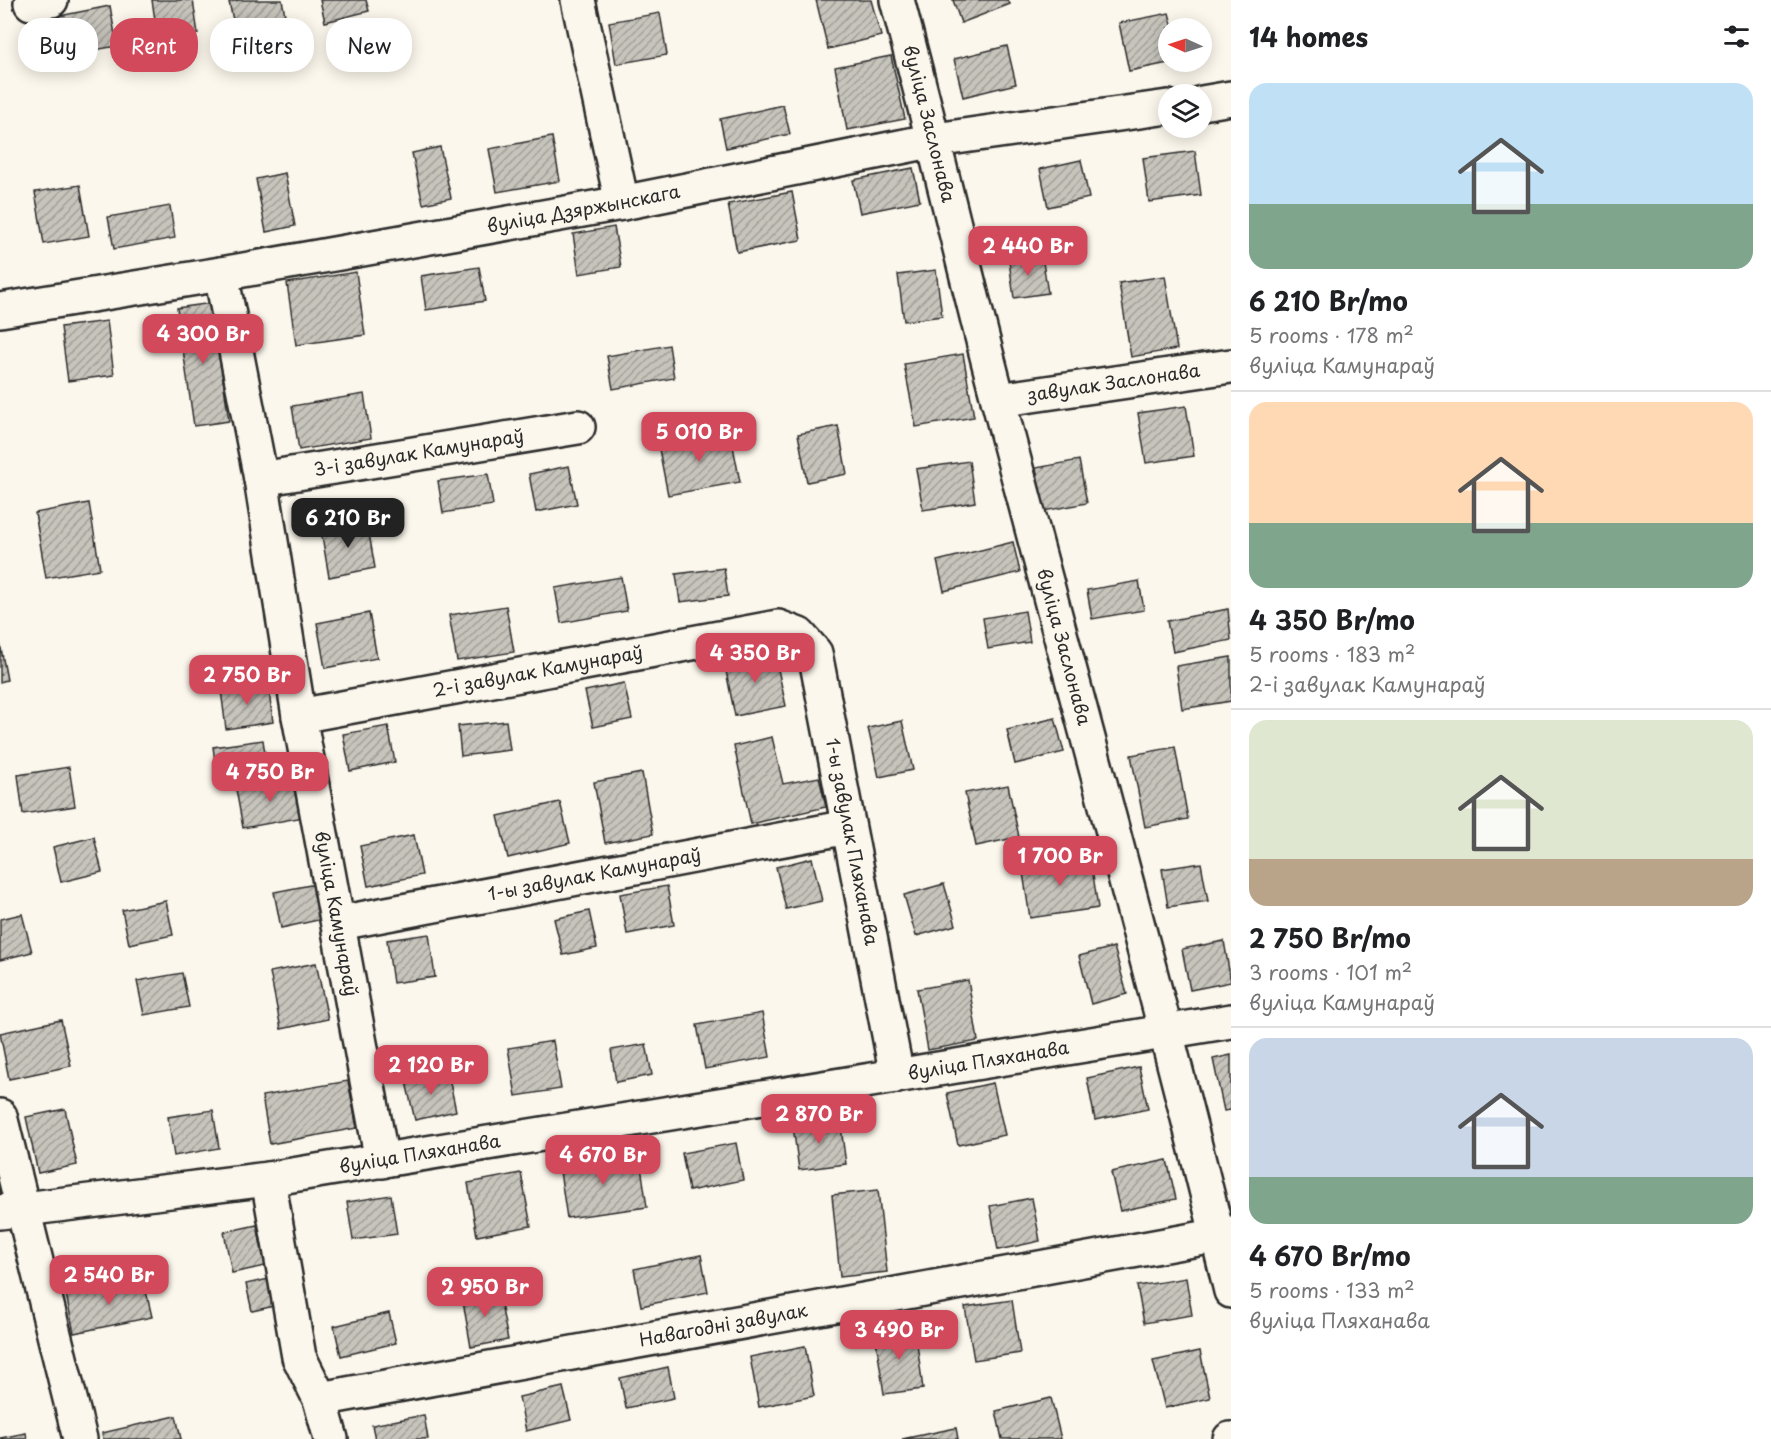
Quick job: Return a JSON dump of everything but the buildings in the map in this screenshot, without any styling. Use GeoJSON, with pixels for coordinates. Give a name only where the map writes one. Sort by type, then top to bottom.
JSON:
{"type":"FeatureCollection","features":[{"type":"Feature","properties":{"kind":"street"},"geometry":{"type":"LineString","coordinates":[[578,0],[622,203]]}},
{"type":"Feature","properties":{"kind":"street","name":"вуліца Заслонава"},"geometry":{"type":"LineString","coordinates":[[897,0],[935,140],[998,400],[1167,1033],[1224,1235],[1231,1291]]}},
{"type":"Feature","properties":{"kind":"street"},"geometry":{"type":"LineString","coordinates":[[1212,101],[1231,98]]}},
{"type":"Feature","properties":{"kind":"street","name":"вуліца Дзяржынскага"},"geometry":{"type":"LineString","coordinates":[[0,310],[221,274],[622,203],[935,140],[1158,108]]}},
{"type":"Feature","properties":{"kind":"street","name":"вуліца Камунараў"},"geometry":{"type":"LineString","coordinates":[[221,274],[261,479],[299,716],[382,1161]]}},
{"type":"Feature","properties":{"kind":"street","name":"завулак Заслонава"},"geometry":{"type":"LineString","coordinates":[[998,400],[1231,366]]}},
{"type":"Feature","properties":{"kind":"street","name":"3-і завулак Камунараў"},"geometry":{"type":"LineString","coordinates":[[261,479],[579,427]]}},
{"type":"Feature","properties":{"kind":"street","name":"2-і завулак Камунараў"},"geometry":{"type":"LineString","coordinates":[[299,716],[778,627]]}},
{"type":"Feature","properties":{"kind":"street","name":"1-ы завулак Пляханава"},"geometry":{"type":"LineString","coordinates":[[778,627],[799,635],[815,653],[897,1076]]}},
{"type":"Feature","properties":{"kind":"street","name":"1-ы завулак Камунараў"},"geometry":{"type":"LineString","coordinates":[[339,923],[848,827]]}},
{"type":"Feature","properties":{"kind":"street","name":"вуліца Пляханава"},"geometry":{"type":"LineString","coordinates":[[12,1212],[268,1179],[1231,1021]]}},
{"type":"Feature","properties":{"kind":"street"},"geometry":{"type":"LineString","coordinates":[[0,1116],[12,1212],[80,1439]]}},
{"type":"Feature","properties":{"kind":"street"},"geometry":{"type":"LineString","coordinates":[[268,1179],[299,1357],[320,1400],[331,1439]]}},
{"type":"Feature","properties":{"kind":"street","name":"Навагодні завулак"},"geometry":{"type":"LineString","coordinates":[[320,1400],[1224,1235]]}}]}
